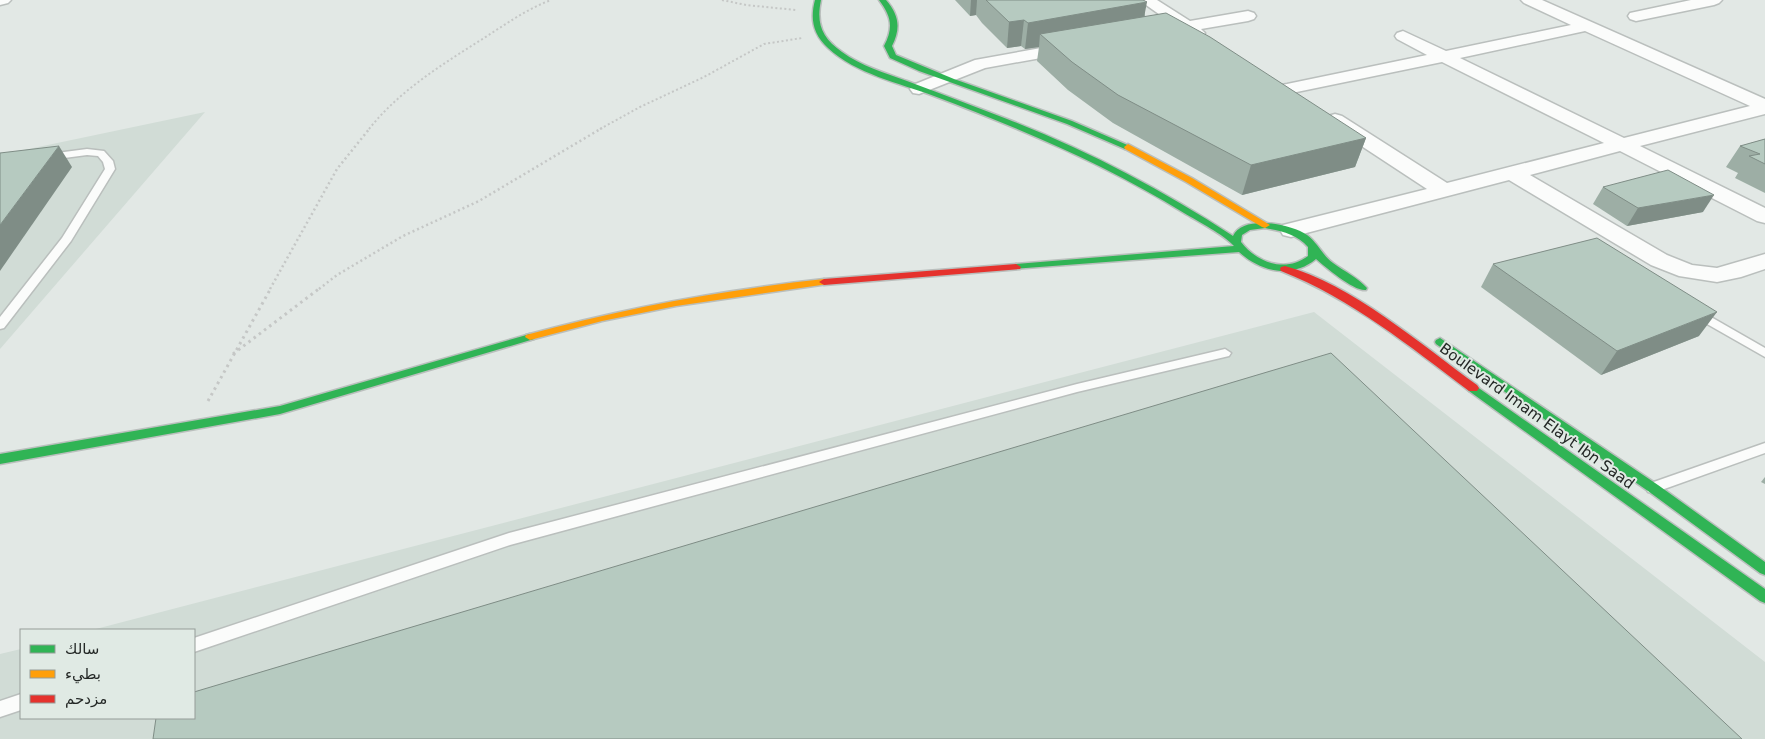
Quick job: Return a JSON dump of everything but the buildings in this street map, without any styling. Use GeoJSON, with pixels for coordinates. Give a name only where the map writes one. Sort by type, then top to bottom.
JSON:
{"type":"FeatureCollection","features":[{"type":"Feature","properties":{"kind":"street"},"geometry":{"type":"LineString","coordinates":[[882,0],[893,11],[897,22],[895,34],[883,48],[893,56],[1058,117],[1176,171],[1265,225],[1291,230],[1310,243],[1314,251],[1327,264],[1374,297]]}},
{"type":"Feature","properties":{"kind":"street"},"geometry":{"type":"LineString","coordinates":[[1147,0],[1212,42]]}},
{"type":"Feature","properties":{"kind":"street"},"geometry":{"type":"LineString","coordinates":[[1529,0],[1765,107]]}},
{"type":"Feature","properties":{"kind":"street"},"geometry":{"type":"LineString","coordinates":[[1636,16],[1714,0]]}},
{"type":"Feature","properties":{"kind":"street"},"geometry":{"type":"LineString","coordinates":[[816,5],[814,20],[821,37],[836,51],[861,66],[1034,132],[1113,167],[1202,219],[1258,263],[1285,268],[1298,267],[1308,264],[1313,258],[1314,251]]}},
{"type":"Feature","properties":{"kind":"street"},"geometry":{"type":"LineString","coordinates":[[1161,31],[1248,16]]}},
{"type":"Feature","properties":{"kind":"street"},"geometry":{"type":"LineString","coordinates":[[1287,89],[1588,26]]}},
{"type":"Feature","properties":{"kind":"street"},"geometry":{"type":"LineString","coordinates":[[1403,36],[1765,216]]}},
{"type":"Feature","properties":{"kind":"street"},"geometry":{"type":"LineString","coordinates":[[919,89],[981,64],[1089,44]]}},
{"type":"Feature","properties":{"kind":"street"},"geometry":{"type":"LineString","coordinates":[[836,51],[865,54]]}},
{"type":"Feature","properties":{"kind":"street"},"geometry":{"type":"LineString","coordinates":[[1270,79],[1303,100]]}},
{"type":"Feature","properties":{"kind":"street"},"geometry":{"type":"LineString","coordinates":[[1291,230],[1765,107]]}},
{"type":"Feature","properties":{"kind":"street"},"geometry":{"type":"LineString","coordinates":[[1320,111],[1445,191]]}},
{"type":"Feature","properties":{"kind":"street"},"geometry":{"type":"LineString","coordinates":[[1512,174],[1658,260],[1687,271],[1718,275],[1765,261]]}},
{"type":"Feature","properties":{"kind":"street"},"geometry":{"type":"LineString","coordinates":[[1237,246],[1237,235],[1243,230],[1265,225]]}},
{"type":"Feature","properties":{"kind":"street"},"geometry":{"type":"LineString","coordinates":[[0,459],[280,410],[354,390],[567,326],[665,303],[717,294],[822,282],[1237,246]]}},
{"type":"Feature","properties":{"kind":"street","name":"Boulevard Imam Elayt Ibn Saad"},"geometry":{"type":"LineString","coordinates":[[1285,268],[1308,277],[1352,301],[1765,597]]}},
{"type":"Feature","properties":{"kind":"street","name":"Boulevard Imam Elayt Ibn Saad"},"geometry":{"type":"LineString","coordinates":[[1432,336],[1653,488],[1765,569]]}},
{"type":"Feature","properties":{"kind":"street"},"geometry":{"type":"LineString","coordinates":[[1718,564],[1747,598]]}},
{"type":"Feature","properties":{"kind":"lane"},"geometry":{"type":"LineString","coordinates":[[0,325],[67,239],[110,169],[108,161],[101,153],[87,152],[36,159]]}},
{"type":"Feature","properties":{"kind":"lane"},"geometry":{"type":"LineString","coordinates":[[1690,309],[1765,353]]}},
{"type":"Feature","properties":{"kind":"lane"},"geometry":{"type":"LineString","coordinates":[[195,645],[509,539],[1077,388],[1225,352]]}},
{"type":"Feature","properties":{"kind":"lane"},"geometry":{"type":"LineString","coordinates":[[1653,488],[1765,448]]}},
{"type":"Feature","properties":{"kind":"lane"},"geometry":{"type":"LineString","coordinates":[[0,709],[20,702]]}},
{"type":"Feature","properties":{"kind":"path"},"geometry":{"type":"LineString","coordinates":[[194,426],[337,169],[373,124],[406,91],[444,64],[534,7],[551,0]]}},
{"type":"Feature","properties":{"kind":"path"},"geometry":{"type":"LineString","coordinates":[[722,0],[762,7],[816,5]]}},
{"type":"Feature","properties":{"kind":"path"},"geometry":{"type":"LineString","coordinates":[[233,354],[337,275],[403,236],[479,201],[640,106],[704,77],[764,44],[821,37]]}},
{"type":"Feature","properties":{"kind":"shaded area"},"geometry":{"type":"Polygon","coordinates":[[[205,112],[0,349],[0,155],[205,112]]]}},
{"type":"Feature","properties":{"kind":"shaded area"},"geometry":{"type":"Polygon","coordinates":[[[1314,312],[1765,662],[1765,739],[0,739],[0,654],[20,649],[20,719],[195,719],[195,629],[96,629],[1314,312]]]}},
{"type":"Feature","properties":{"kind":"traffic: fast"},"geometry":{"type":"LineString","coordinates":[[818,0],[815,13],[816,25],[821,36],[829,45],[850,60],[873,71],[1006,121],[1085,155],[1162,196],[1236,242]]}},
{"type":"Feature","properties":{"kind":"traffic: fast"},"geometry":{"type":"LineString","coordinates":[[882,0],[891,11],[895,22],[894,33],[888,46],[893,56],[951,81],[1069,122],[1128,147]]}},
{"type":"Feature","properties":{"kind":"traffic: fast"},"geometry":{"type":"LineString","coordinates":[[1265,225],[1285,229],[1303,237],[1313,247],[1313,257],[1304,264],[1294,268],[1272,267],[1251,257],[1236,242],[1238,234],[1247,228],[1265,225]]}},
{"type":"Feature","properties":{"kind":"traffic: fast"},"geometry":{"type":"LineString","coordinates":[[1016,267],[1239,249]]}},
{"type":"Feature","properties":{"kind":"traffic: fast"},"geometry":{"type":"LineString","coordinates":[[1314,251],[1327,264],[1362,288]]}},
{"type":"Feature","properties":{"kind":"traffic: fast"},"geometry":{"type":"LineString","coordinates":[[0,459],[280,410],[530,337]]}},
{"type":"Feature","properties":{"kind":"traffic: fast"},"geometry":{"type":"LineString","coordinates":[[1440,342],[1653,488],[1765,569]]}},
{"type":"Feature","properties":{"kind":"traffic: fast"},"geometry":{"type":"LineString","coordinates":[[1473,388],[1765,597]]}},
{"type":"Feature","properties":{"kind":"traffic: slow"},"geometry":{"type":"LineString","coordinates":[[1128,147],[1189,180],[1265,225]]}},
{"type":"Feature","properties":{"kind":"traffic: slow"},"geometry":{"type":"LineString","coordinates":[[530,337],[602,318],[712,296],[824,282]]}},
{"type":"Feature","properties":{"kind":"traffic: jam"},"geometry":{"type":"LineString","coordinates":[[824,282],[1016,267]]}},
{"type":"Feature","properties":{"kind":"traffic: jam"},"geometry":{"type":"LineString","coordinates":[[1285,269],[1311,279],[1383,321],[1473,388]]}}]}
